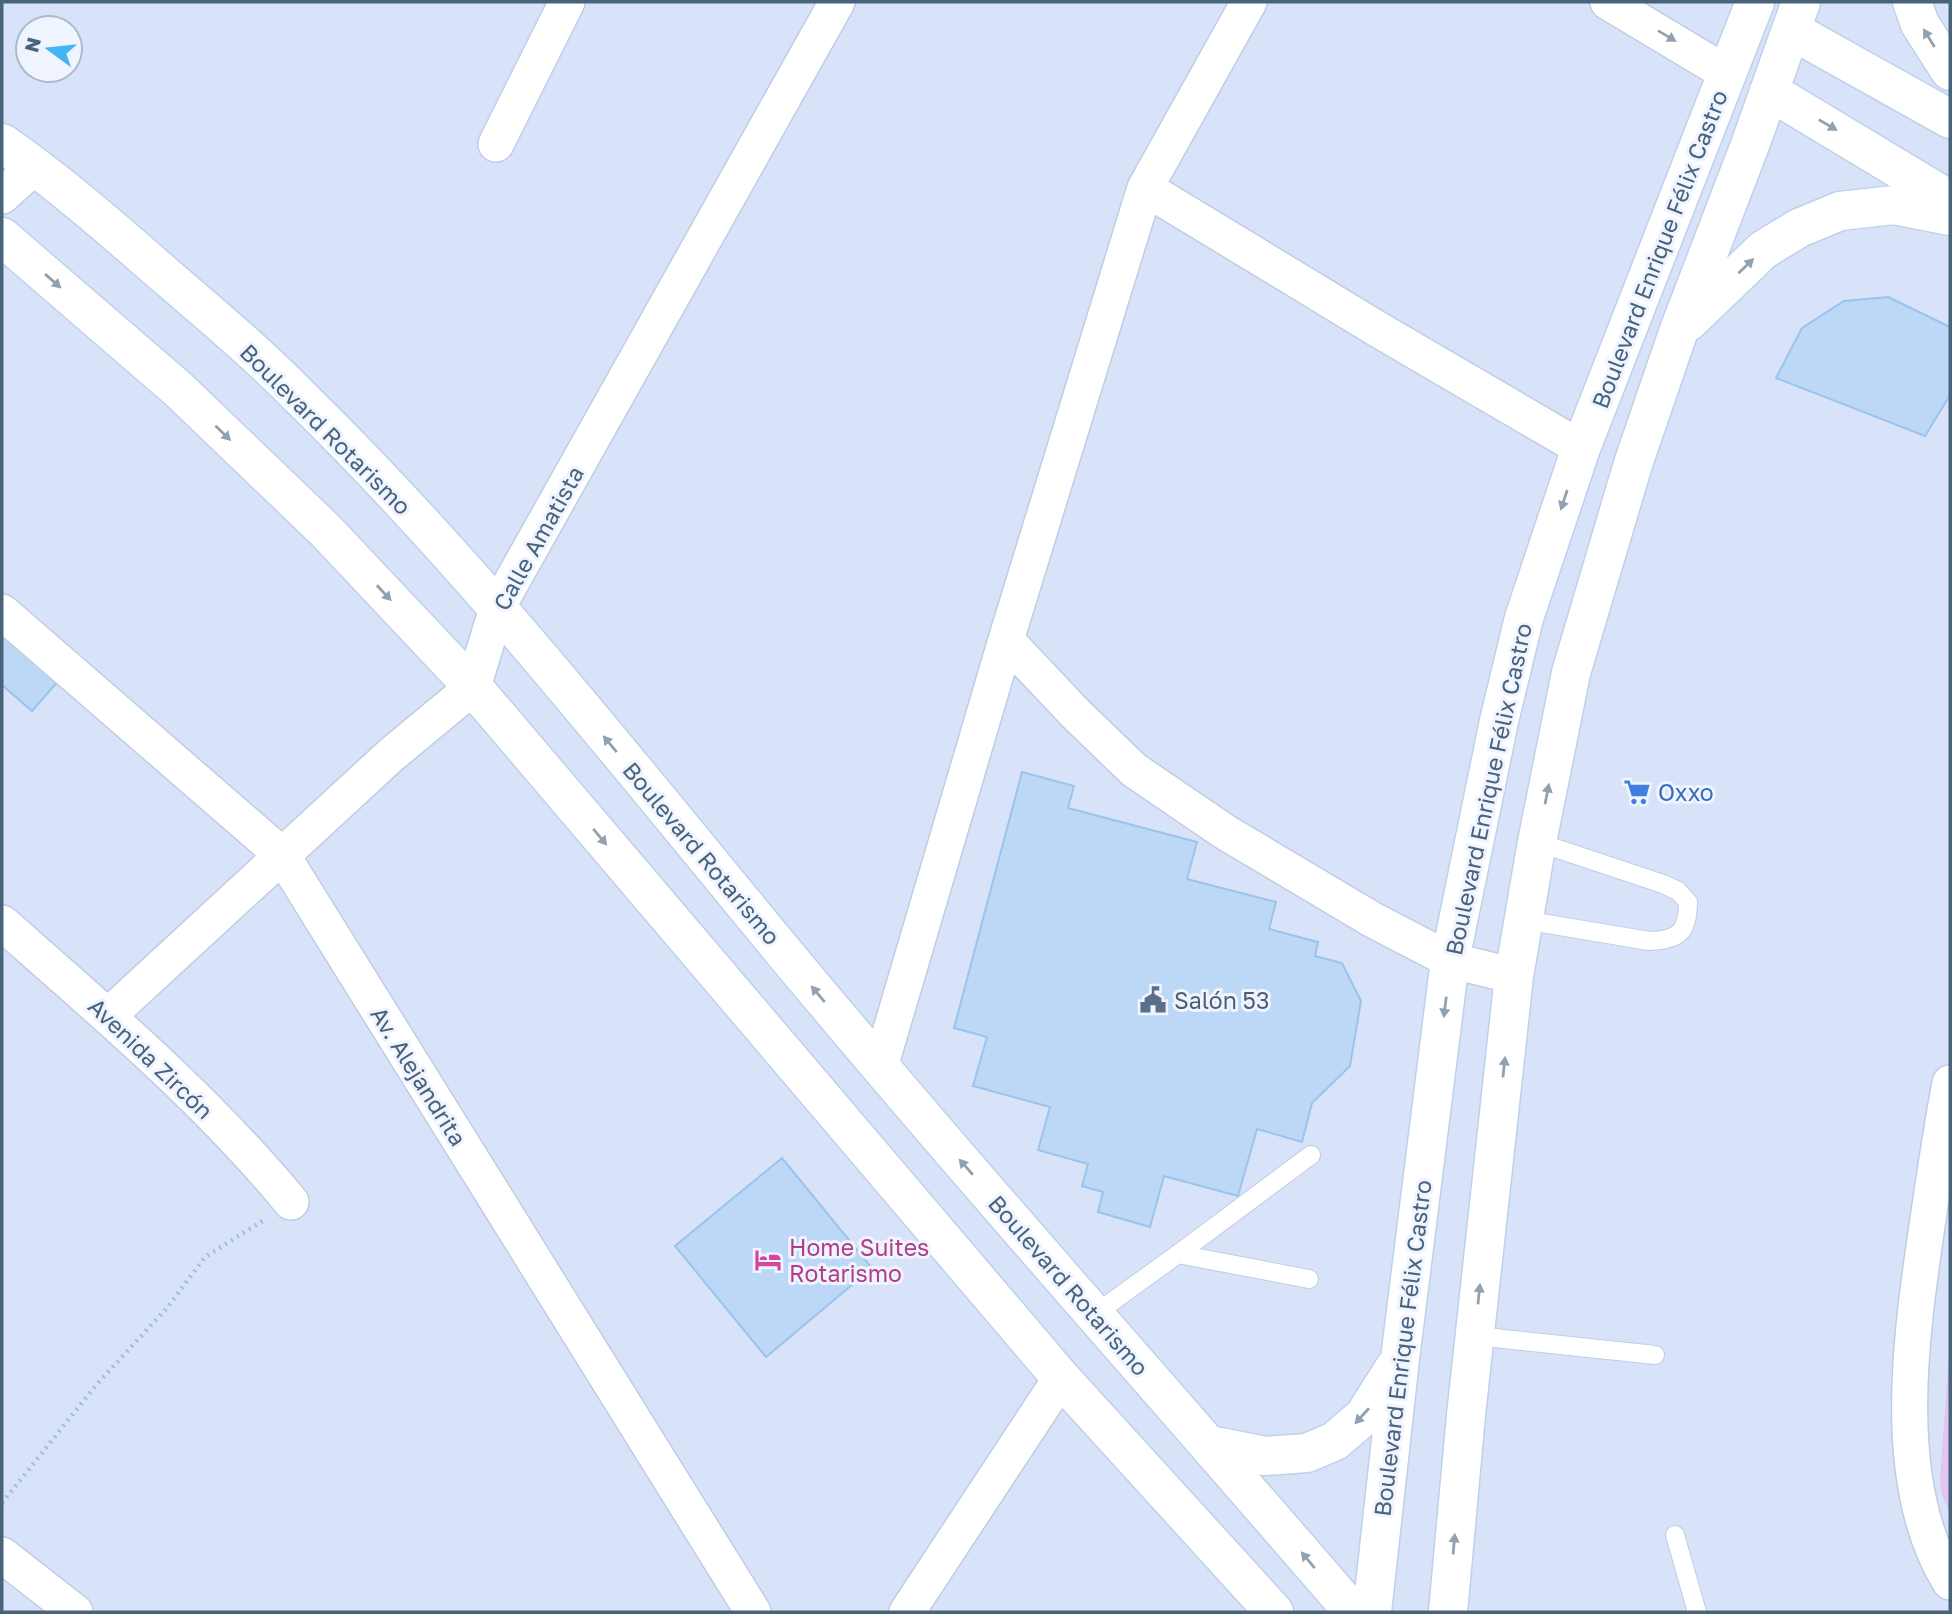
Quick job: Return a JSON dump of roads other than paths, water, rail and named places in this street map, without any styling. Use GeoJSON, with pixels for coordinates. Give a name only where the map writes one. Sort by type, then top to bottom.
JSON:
{"type":"FeatureCollection","features":[{"type":"Feature","properties":{"kind":"street"},"geometry":{"type":"LineString","coordinates":[[496,144],[567,2]]}},
{"type":"Feature","properties":{"kind":"street","name":"Calle Amatista"},"geometry":{"type":"LineString","coordinates":[[472,687],[497,608],[837,2]]}},
{"type":"Feature","properties":{"kind":"street"},"geometry":{"type":"LineString","coordinates":[[880,1068],[1006,640],[1145,188],[1249,2]]}},
{"type":"Feature","properties":{"kind":"street"},"geometry":{"type":"LineString","coordinates":[[1608,2],[1728,74]]}},
{"type":"Feature","properties":{"kind":"street","name":"Boulevard Enrique Félix Castro"},"geometry":{"type":"LineString","coordinates":[[1372,1612],[1400,1359],[1450,960],[1475,831],[1524,618],[1581,448],[1755,2]]}},
{"type":"Feature","properties":{"kind":"street"},"geometry":{"type":"LineString","coordinates":[[1912,2],[1920,24],[1950,71]]}},
{"type":"Feature","properties":{"kind":"street"},"geometry":{"type":"LineString","coordinates":[[1796,16],[1950,119]]}},
{"type":"Feature","properties":{"kind":"street","name":"Boulevard Enrique Félix Castro"},"geometry":{"type":"LineString","coordinates":[[1448,1612],[1514,976],[1537,842],[1571,673],[1602,561],[1679,330],[1796,16]]}},
{"type":"Feature","properties":{"kind":"street"},"geometry":{"type":"LineString","coordinates":[[1769,91],[1950,200]]}},
{"type":"Feature","properties":{"kind":"street","name":"Boulevard Rotarismo"},"geometry":{"type":"LineString","coordinates":[[2,143],[35,166],[197,303],[299,394],[497,608],[880,1068],[1353,1612]]}},
{"type":"Feature","properties":{"kind":"street"},"geometry":{"type":"LineString","coordinates":[[2,196],[35,166]]}},
{"type":"Feature","properties":{"kind":"street"},"geometry":{"type":"LineString","coordinates":[[1145,188],[1379,330],[1581,448]]}},
{"type":"Feature","properties":{"kind":"street"},"geometry":{"type":"LineString","coordinates":[[1679,330],[1763,250],[1799,228],[1840,211],[1894,205],[1950,216]]}},
{"type":"Feature","properties":{"kind":"street"},"geometry":{"type":"LineString","coordinates":[[2,237],[178,389],[307,512],[472,687],[1061,1378],[1274,1612]]}},
{"type":"Feature","properties":{"kind":"street","name":"Av. Alejandrita"},"geometry":{"type":"LineString","coordinates":[[2,612],[282,855],[754,1612]]}},
{"type":"Feature","properties":{"kind":"street"},"geometry":{"type":"LineString","coordinates":[[1006,640],[1134,770],[1236,839],[1373,920],[1450,960],[1514,976]]}},
{"type":"Feature","properties":{"kind":"street"},"geometry":{"type":"LineString","coordinates":[[108,1016],[391,755],[472,687]]}},
{"type":"Feature","properties":{"kind":"street","name":"Avenida Zircón"},"geometry":{"type":"LineString","coordinates":[[2,923],[108,1016],[257,1161],[291,1202]]}},
{"type":"Feature","properties":{"kind":"street"},"geometry":{"type":"LineString","coordinates":[[1950,1083],[1916,1301],[1910,1374],[1912,1462],[1924,1523],[1950,1582]]}},
{"type":"Feature","properties":{"kind":"street"},"geometry":{"type":"LineString","coordinates":[[1210,1445],[1265,1456],[1307,1453],[1335,1441],[1364,1416],[1400,1359]]}},
{"type":"Feature","properties":{"kind":"street"},"geometry":{"type":"LineString","coordinates":[[907,1612],[1061,1378]]}},
{"type":"Feature","properties":{"kind":"street"},"geometry":{"type":"LineString","coordinates":[[2,1555],[75,1612]]}},
{"type":"Feature","properties":{"kind":"lane"},"geometry":{"type":"LineString","coordinates":[[1523,920],[1649,941],[1669,940],[1680,934],[1688,917],[1688,902],[1678,891],[1537,842]]}},
{"type":"Feature","properties":{"kind":"lane"},"geometry":{"type":"LineString","coordinates":[[1095,1314],[1311,1155]]}},
{"type":"Feature","properties":{"kind":"lane"},"geometry":{"type":"LineString","coordinates":[[1178,1254],[1309,1279]]}},
{"type":"Feature","properties":{"kind":"lane"},"geometry":{"type":"LineString","coordinates":[[1475,1336],[1655,1355]]}},
{"type":"Feature","properties":{"kind":"lane"},"geometry":{"type":"LineString","coordinates":[[1675,1535],[1697,1612]]}},
{"type":"Feature","properties":{"kind":"place","name":"Oxxo"},"geometry":{"type":"Point","coordinates":[1637,792]}},
{"type":"Feature","properties":{"kind":"place","name":"Salón 53"},"geometry":{"type":"Point","coordinates":[1153,1000]}},
{"type":"Feature","properties":{"kind":"place","name":"Home Suites Rotarismo"},"geometry":{"type":"Point","coordinates":[768,1260]}}]}
